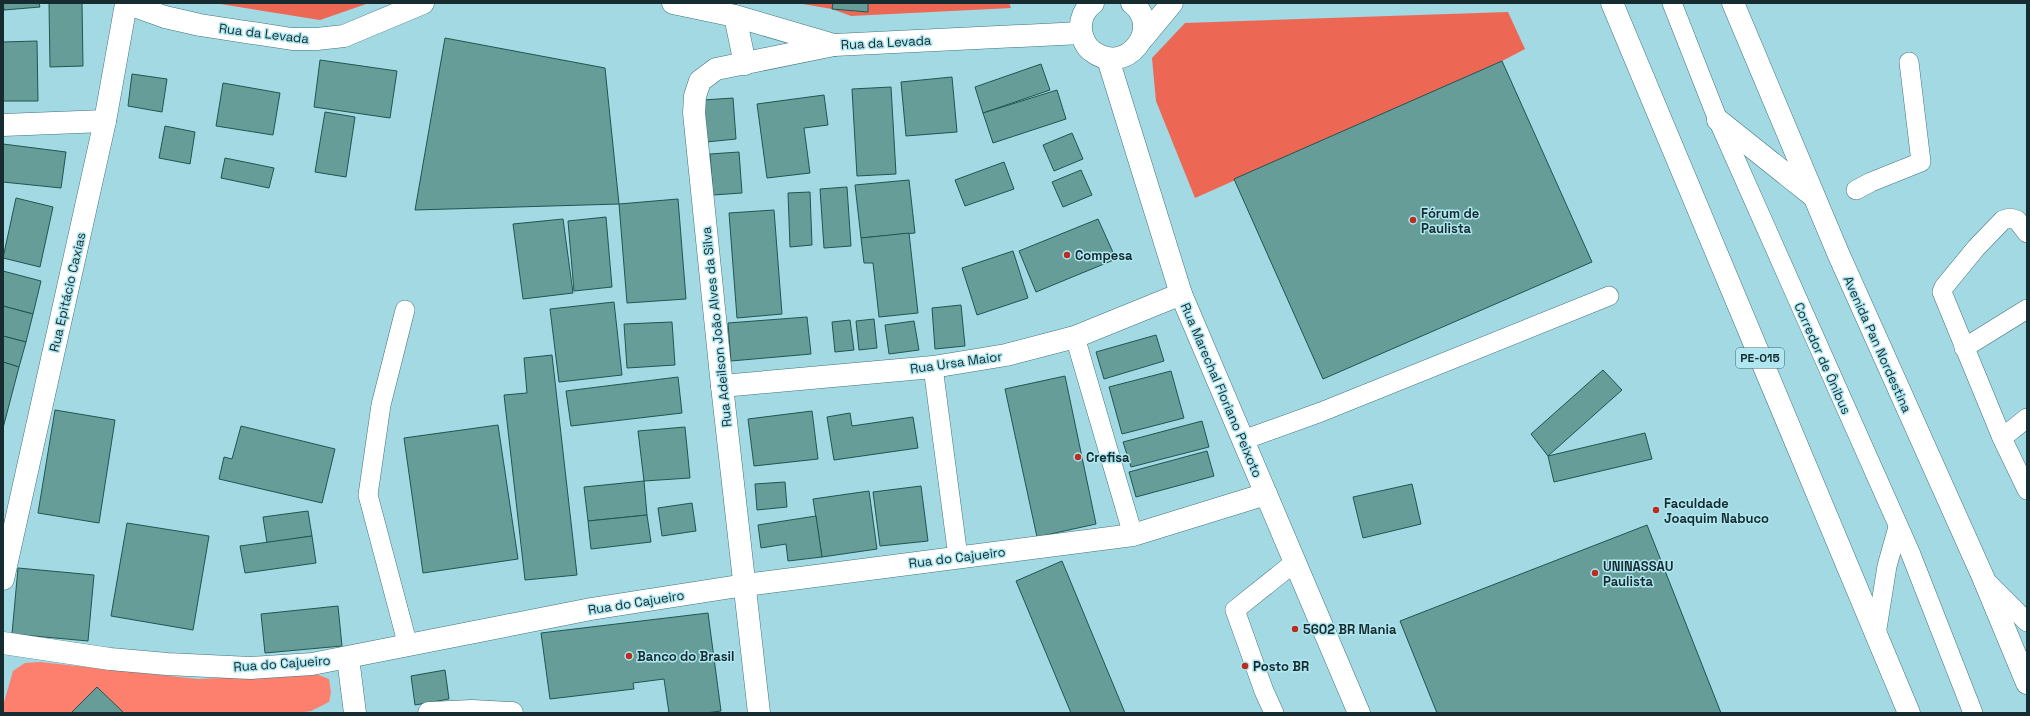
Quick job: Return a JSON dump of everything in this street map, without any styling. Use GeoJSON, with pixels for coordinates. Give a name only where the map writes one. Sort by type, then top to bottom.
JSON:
{"type":"FeatureCollection","features":[{"type":"Feature","properties":{"kind":"main road","name":"Rua da Levada"},"geometry":{"type":"LineString","coordinates":[[126,3],[165,17],[200,25],[292,38],[317,39],[344,36],[423,3]]}},
{"type":"Feature","properties":{"kind":"main road","name":"Rua Epitácio Caxias"},"geometry":{"type":"LineString","coordinates":[[3,579],[105,121],[126,3]]}},
{"type":"Feature","properties":{"kind":"main road","name":"Rua da Levada"},"geometry":{"type":"LineString","coordinates":[[673,3],[735,16],[834,45],[1084,13]]}},
{"type":"Feature","properties":{"kind":"main road"},"geometry":{"type":"LineString","coordinates":[[1132,3],[1136,6],[1142,16],[1144,27],[1143,38]]}},
{"type":"Feature","properties":{"kind":"main road"},"geometry":{"type":"LineString","coordinates":[[1084,13],[1084,42],[1090,50],[1098,56],[1108,59],[1119,58],[1130,54],[1172,3]]}},
{"type":"Feature","properties":{"kind":"main road","name":"PE-015"},"geometry":{"type":"LineString","coordinates":[[1612,3],[1909,713]]}},
{"type":"Feature","properties":{"kind":"main road","name":"Avenida Pan Nordestina"},"geometry":{"type":"LineString","coordinates":[[1733,3],[1815,198],[1983,577],[2027,683]]}},
{"type":"Feature","properties":{"kind":"main road"},"geometry":{"type":"LineString","coordinates":[[735,16],[745,64]]}},
{"type":"Feature","properties":{"kind":"main road","name":"Rua Adeilson João Alves da Silva"},"geometry":{"type":"LineString","coordinates":[[759,713],[722,386],[694,113],[695,96],[700,81],[716,69],[834,45]]}},
{"type":"Feature","properties":{"kind":"main road","name":"Rua Marechal Floriano Peixoto"},"geometry":{"type":"LineString","coordinates":[[1108,59],[1181,294],[1359,713]]}},
{"type":"Feature","properties":{"kind":"main road"},"geometry":{"type":"LineString","coordinates":[[1718,120],[1815,198]]}},
{"type":"Feature","properties":{"kind":"main road"},"geometry":{"type":"LineString","coordinates":[[3,125],[105,121]]}},
{"type":"Feature","properties":{"kind":"main road","name":"Rua Ursa Maior"},"geometry":{"type":"LineString","coordinates":[[722,386],[933,367],[1006,355],[1075,337],[1181,294]]}},
{"type":"Feature","properties":{"kind":"main road","name":"Rua do Cajueiro"},"geometry":{"type":"LineString","coordinates":[[3,643],[110,659],[250,668],[312,664],[591,610],[745,585],[1133,535],[1266,494]]}},
{"type":"Feature","properties":{"kind":"main road"},"geometry":{"type":"LineString","coordinates":[[348,658],[355,713]]}},
{"type":"Feature","properties":{"kind":"main road"},"geometry":{"type":"LineString","coordinates":[[428,713],[472,711],[512,713]]}},
{"type":"Feature","properties":{"kind":"lane","name":"Corredor de Ônibus"},"geometry":{"type":"LineString","coordinates":[[1672,3],[1718,120],[1898,527],[1973,713]]}},
{"type":"Feature","properties":{"kind":"lane"},"geometry":{"type":"LineString","coordinates":[[1856,190],[1870,182],[1921,162],[1909,62]]}},
{"type":"Feature","properties":{"kind":"lane"},"geometry":{"type":"LineString","coordinates":[[2027,233],[2017,220],[2010,218],[2003,220],[1976,248],[1944,287],[1943,296],[2002,438],[2027,490]]}},
{"type":"Feature","properties":{"kind":"lane"},"geometry":{"type":"LineString","coordinates":[[1243,440],[1321,412],[1609,296]]}},
{"type":"Feature","properties":{"kind":"lane"},"geometry":{"type":"LineString","coordinates":[[1964,348],[2027,309]]}},
{"type":"Feature","properties":{"kind":"lane"},"geometry":{"type":"LineString","coordinates":[[405,310],[381,405],[368,495],[408,646]]}},
{"type":"Feature","properties":{"kind":"lane"},"geometry":{"type":"LineString","coordinates":[[1075,337],[1133,535]]}},
{"type":"Feature","properties":{"kind":"lane"},"geometry":{"type":"LineString","coordinates":[[933,367],[958,557]]}},
{"type":"Feature","properties":{"kind":"lane"},"geometry":{"type":"LineString","coordinates":[[2002,438],[2027,418]]}},
{"type":"Feature","properties":{"kind":"lane"},"geometry":{"type":"LineString","coordinates":[[1876,635],[1887,566],[1898,527]]}},
{"type":"Feature","properties":{"kind":"lane"},"geometry":{"type":"LineString","coordinates":[[1274,713],[1264,691],[1235,610],[1295,562]]}},
{"type":"Feature","properties":{"kind":"lane"},"geometry":{"type":"LineString","coordinates":[[1983,577],[2027,622]]}},
{"type":"Feature","properties":{"kind":"shaded area"},"geometry":{"type":"Polygon","coordinates":[[[214,3],[369,3],[320,20],[214,3]]]}},
{"type":"Feature","properties":{"kind":"shaded area"},"geometry":{"type":"Polygon","coordinates":[[[797,3],[1009,3],[1011,8],[851,16],[832,9],[797,3]]]}},
{"type":"Feature","properties":{"kind":"shaded area"},"geometry":{"type":"Polygon","coordinates":[[[1508,12],[1525,49],[1502,61],[1195,198],[1156,101],[1152,58],[1185,23],[1508,12]]]}},
{"type":"Feature","properties":{"kind":"shaded area"},"geometry":{"type":"Polygon","coordinates":[[[40,662],[198,679],[316,674],[329,679],[331,692],[329,702],[311,711],[297,713],[3,713],[3,706],[13,671],[25,663],[40,662]]]}},
{"type":"Feature","properties":{"kind":"building"},"geometry":{"type":"Polygon","coordinates":[[[3,3],[39,3],[40,7],[4,10],[3,3]]]}},
{"type":"Feature","properties":{"kind":"building"},"geometry":{"type":"Polygon","coordinates":[[[49,3],[82,3],[83,66],[50,67],[49,3]]]}},
{"type":"Feature","properties":{"kind":"building"},"geometry":{"type":"Polygon","coordinates":[[[833,3],[868,3],[868,12],[832,9],[833,3]]]}},
{"type":"Feature","properties":{"kind":"building"},"geometry":{"type":"Polygon","coordinates":[[[445,38],[605,68],[619,204],[415,210],[445,38]]]}},
{"type":"Feature","properties":{"kind":"building"},"geometry":{"type":"Polygon","coordinates":[[[37,41],[38,101],[3,101],[3,42],[37,41]]]}},
{"type":"Feature","properties":{"kind":"building"},"geometry":{"type":"Polygon","coordinates":[[[320,60],[397,71],[390,118],[314,107],[320,60]]]}},
{"type":"Feature","properties":{"kind":"building","name":"Fórum de Paulista"},"geometry":{"type":"Polygon","coordinates":[[[1502,61],[1592,262],[1323,379],[1234,179],[1502,61]]]}},
{"type":"Feature","properties":{"kind":"building"},"geometry":{"type":"Polygon","coordinates":[[[1041,64],[1050,90],[983,113],[975,87],[1041,64]]]}},
{"type":"Feature","properties":{"kind":"building"},"geometry":{"type":"Polygon","coordinates":[[[132,74],[167,79],[162,112],[128,106],[132,74]]]}},
{"type":"Feature","properties":{"kind":"building"},"geometry":{"type":"Polygon","coordinates":[[[952,77],[957,132],[906,136],[901,82],[952,77]]]}},
{"type":"Feature","properties":{"kind":"building"},"geometry":{"type":"Polygon","coordinates":[[[223,83],[280,93],[273,135],[216,126],[223,83]]]}},
{"type":"Feature","properties":{"kind":"building"},"geometry":{"type":"Polygon","coordinates":[[[891,87],[896,174],[857,176],[852,89],[891,87]]]}},
{"type":"Feature","properties":{"kind":"building"},"geometry":{"type":"Polygon","coordinates":[[[1057,90],[1066,119],[993,143],[983,113],[1057,90]]]}},
{"type":"Feature","properties":{"kind":"building"},"geometry":{"type":"Polygon","coordinates":[[[824,95],[828,125],[804,128],[810,173],[767,178],[757,104],[824,95]]]}},
{"type":"Feature","properties":{"kind":"building"},"geometry":{"type":"Polygon","coordinates":[[[733,98],[736,139],[706,142],[703,100],[733,98]]]}},
{"type":"Feature","properties":{"kind":"building"},"geometry":{"type":"Polygon","coordinates":[[[325,112],[355,117],[346,177],[315,172],[325,112]]]}},
{"type":"Feature","properties":{"kind":"building"},"geometry":{"type":"Polygon","coordinates":[[[165,126],[195,132],[190,164],[159,158],[165,126]]]}},
{"type":"Feature","properties":{"kind":"building"},"geometry":{"type":"Polygon","coordinates":[[[1072,133],[1083,159],[1054,171],[1043,145],[1072,133]]]}},
{"type":"Feature","properties":{"kind":"building"},"geometry":{"type":"Polygon","coordinates":[[[3,144],[66,152],[61,188],[3,182],[3,144]]]}},
{"type":"Feature","properties":{"kind":"building"},"geometry":{"type":"Polygon","coordinates":[[[739,152],[742,193],[713,195],[710,154],[739,152]]]}},
{"type":"Feature","properties":{"kind":"building"},"geometry":{"type":"Polygon","coordinates":[[[225,158],[274,168],[269,188],[221,178],[225,158]]]}},
{"type":"Feature","properties":{"kind":"building"},"geometry":{"type":"Polygon","coordinates":[[[1004,162],[1014,189],[965,206],[955,180],[1004,162]]]}},
{"type":"Feature","properties":{"kind":"building"},"geometry":{"type":"Polygon","coordinates":[[[1081,170],[1092,195],[1063,207],[1052,182],[1081,170]]]}},
{"type":"Feature","properties":{"kind":"building"},"geometry":{"type":"Polygon","coordinates":[[[909,180],[915,233],[861,238],[855,185],[909,180]]]}},
{"type":"Feature","properties":{"kind":"building"},"geometry":{"type":"Polygon","coordinates":[[[847,187],[851,246],[824,248],[820,189],[847,187]]]}},
{"type":"Feature","properties":{"kind":"building"},"geometry":{"type":"Polygon","coordinates":[[[810,192],[812,245],[790,247],[788,193],[810,192]]]}},
{"type":"Feature","properties":{"kind":"building"},"geometry":{"type":"Polygon","coordinates":[[[16,198],[53,207],[40,267],[3,258],[16,198]]]}},
{"type":"Feature","properties":{"kind":"building"},"geometry":{"type":"Polygon","coordinates":[[[678,199],[686,299],[627,303],[619,204],[678,199]]]}},
{"type":"Feature","properties":{"kind":"building"},"geometry":{"type":"Polygon","coordinates":[[[774,210],[782,314],[737,318],[729,213],[774,210]]]}},
{"type":"Feature","properties":{"kind":"building"},"geometry":{"type":"Polygon","coordinates":[[[606,217],[612,287],[574,291],[568,221],[606,217]]]}},
{"type":"Feature","properties":{"kind":"building"},"geometry":{"type":"Polygon","coordinates":[[[563,219],[573,293],[523,299],[513,224],[563,219]]]}},
{"type":"Feature","properties":{"kind":"building","name":"Compesa"},"geometry":{"type":"Polygon","coordinates":[[[1098,219],[1116,259],[1036,292],[1019,251],[1098,219]]]}},
{"type":"Feature","properties":{"kind":"building"},"geometry":{"type":"Polygon","coordinates":[[[909,233],[918,313],[879,317],[873,263],[864,263],[861,238],[909,233]]]}},
{"type":"Feature","properties":{"kind":"building"},"geometry":{"type":"Polygon","coordinates":[[[1013,251],[1028,298],[977,315],[962,268],[1013,251]]]}},
{"type":"Feature","properties":{"kind":"building"},"geometry":{"type":"Polygon","coordinates":[[[3,271],[41,281],[33,314],[3,306],[3,271]]]}},
{"type":"Feature","properties":{"kind":"building"},"geometry":{"type":"Polygon","coordinates":[[[614,302],[622,375],[559,382],[550,309],[614,302]]]}},
{"type":"Feature","properties":{"kind":"building"},"geometry":{"type":"Polygon","coordinates":[[[961,305],[965,346],[935,349],[932,308],[961,305]]]}},
{"type":"Feature","properties":{"kind":"building"},"geometry":{"type":"Polygon","coordinates":[[[3,306],[33,314],[26,342],[3,336],[3,306]]]}},
{"type":"Feature","properties":{"kind":"building"},"geometry":{"type":"Polygon","coordinates":[[[807,317],[811,354],[731,361],[728,323],[807,317]]]}},
{"type":"Feature","properties":{"kind":"building"},"geometry":{"type":"Polygon","coordinates":[[[874,319],[877,348],[859,350],[856,321],[874,319]]]}},
{"type":"Feature","properties":{"kind":"building"},"geometry":{"type":"Polygon","coordinates":[[[850,320],[854,350],[835,352],[832,322],[850,320]]]}},
{"type":"Feature","properties":{"kind":"building"},"geometry":{"type":"Polygon","coordinates":[[[914,321],[919,350],[889,354],[885,325],[914,321]]]}},
{"type":"Feature","properties":{"kind":"building"},"geometry":{"type":"Polygon","coordinates":[[[672,322],[675,365],[627,368],[624,324],[672,322]]]}},
{"type":"Feature","properties":{"kind":"building"},"geometry":{"type":"Polygon","coordinates":[[[1156,335],[1164,361],[1104,379],[1096,352],[1156,335]]]}},
{"type":"Feature","properties":{"kind":"building"},"geometry":{"type":"Polygon","coordinates":[[[3,336],[26,342],[19,367],[3,362],[3,336]]]}},
{"type":"Feature","properties":{"kind":"building"},"geometry":{"type":"Polygon","coordinates":[[[552,355],[577,575],[525,580],[504,395],[527,393],[524,358],[552,355]]]}},
{"type":"Feature","properties":{"kind":"building"},"geometry":{"type":"Polygon","coordinates":[[[3,362],[19,367],[3,428],[3,362]]]}},
{"type":"Feature","properties":{"kind":"building"},"geometry":{"type":"Polygon","coordinates":[[[1603,370],[1622,390],[1548,456],[1531,434],[1603,370]]]}},
{"type":"Feature","properties":{"kind":"building"},"geometry":{"type":"Polygon","coordinates":[[[1171,371],[1184,418],[1122,434],[1109,387],[1171,371]]]}},
{"type":"Feature","properties":{"kind":"building"},"geometry":{"type":"Polygon","coordinates":[[[1065,376],[1096,524],[1037,537],[1005,389],[1065,376]]]}},
{"type":"Feature","properties":{"kind":"building"},"geometry":{"type":"Polygon","coordinates":[[[678,377],[682,413],[571,426],[566,391],[678,377]]]}},
{"type":"Feature","properties":{"kind":"building"},"geometry":{"type":"Polygon","coordinates":[[[55,410],[115,420],[99,523],[38,513],[55,410]]]}},
{"type":"Feature","properties":{"kind":"building"},"geometry":{"type":"Polygon","coordinates":[[[812,411],[818,459],[754,466],[748,419],[812,411]]]}},
{"type":"Feature","properties":{"kind":"building"},"geometry":{"type":"Polygon","coordinates":[[[850,413],[852,426],[913,417],[918,448],[834,460],[827,417],[850,413]]]}},
{"type":"Feature","properties":{"kind":"building"},"geometry":{"type":"Polygon","coordinates":[[[1202,421],[1209,447],[1131,467],[1123,442],[1202,421]]]}},
{"type":"Feature","properties":{"kind":"building"},"geometry":{"type":"Polygon","coordinates":[[[498,425],[518,559],[423,573],[404,438],[498,425]]]}},
{"type":"Feature","properties":{"kind":"building"},"geometry":{"type":"Polygon","coordinates":[[[241,426],[335,449],[322,503],[219,479],[224,457],[232,459],[241,426]]]}},
{"type":"Feature","properties":{"kind":"building"},"geometry":{"type":"Polygon","coordinates":[[[685,427],[690,478],[644,481],[638,431],[685,427]]]}},
{"type":"Feature","properties":{"kind":"building"},"geometry":{"type":"Polygon","coordinates":[[[1645,433],[1652,459],[1554,482],[1548,456],[1645,433]]]}},
{"type":"Feature","properties":{"kind":"building"},"geometry":{"type":"Polygon","coordinates":[[[1207,451],[1214,476],[1136,497],[1129,472],[1207,451]]]}},
{"type":"Feature","properties":{"kind":"building"},"geometry":{"type":"Polygon","coordinates":[[[644,481],[647,515],[588,521],[584,487],[644,481]]]}},
{"type":"Feature","properties":{"kind":"building"},"geometry":{"type":"Polygon","coordinates":[[[785,482],[787,507],[757,510],[755,484],[785,482]]]}},
{"type":"Feature","properties":{"kind":"building"},"geometry":{"type":"Polygon","coordinates":[[[1412,484],[1421,524],[1363,538],[1353,497],[1412,484]]]}},
{"type":"Feature","properties":{"kind":"building"},"geometry":{"type":"Polygon","coordinates":[[[921,486],[928,541],[880,546],[873,492],[921,486]]]}},
{"type":"Feature","properties":{"kind":"building"},"geometry":{"type":"Polygon","coordinates":[[[869,491],[877,549],[822,557],[813,499],[869,491]]]}},
{"type":"Feature","properties":{"kind":"building"},"geometry":{"type":"Polygon","coordinates":[[[692,503],[696,531],[662,536],[658,508],[692,503]]]}},
{"type":"Feature","properties":{"kind":"building"},"geometry":{"type":"Polygon","coordinates":[[[308,511],[312,536],[267,543],[263,517],[308,511]]]}},
{"type":"Feature","properties":{"kind":"building"},"geometry":{"type":"Polygon","coordinates":[[[647,515],[651,542],[591,549],[588,521],[647,515]]]}},
{"type":"Feature","properties":{"kind":"building"},"geometry":{"type":"Polygon","coordinates":[[[816,516],[822,557],[788,561],[786,544],[761,548],[758,525],[816,516]]]}},
{"type":"Feature","properties":{"kind":"building"},"geometry":{"type":"Polygon","coordinates":[[[127,523],[209,536],[193,630],[111,616],[127,523]]]}},
{"type":"Feature","properties":{"kind":"building","name":"UNINASSAU Paulista"},"geometry":{"type":"Polygon","coordinates":[[[1647,525],[1721,713],[1437,713],[1400,621],[1647,525]]]}},
{"type":"Feature","properties":{"kind":"building"},"geometry":{"type":"Polygon","coordinates":[[[312,536],[316,563],[245,573],[240,546],[312,536]]]}},
{"type":"Feature","properties":{"kind":"building"},"geometry":{"type":"Polygon","coordinates":[[[1062,561],[1125,713],[1071,713],[1016,581],[1062,561]]]}},
{"type":"Feature","properties":{"kind":"building"},"geometry":{"type":"Polygon","coordinates":[[[18,568],[94,575],[88,641],[12,634],[18,568]]]}},
{"type":"Feature","properties":{"kind":"building"},"geometry":{"type":"Polygon","coordinates":[[[338,606],[342,646],[265,653],[261,614],[338,606]]]}},
{"type":"Feature","properties":{"kind":"building","name":"Banco do Brasil"},"geometry":{"type":"Polygon","coordinates":[[[708,613],[721,711],[705,713],[669,713],[664,679],[633,683],[634,689],[550,699],[541,633],[708,613]]]}},
{"type":"Feature","properties":{"kind":"building"},"geometry":{"type":"Polygon","coordinates":[[[445,670],[449,699],[415,705],[411,676],[445,670]]]}},
{"type":"Feature","properties":{"kind":"building"},"geometry":{"type":"Polygon","coordinates":[[[97,687],[124,713],[71,713],[97,687]]]}},
{"type":"Feature","properties":{"kind":"place","name":"Fórum de Paulista"},"geometry":{"type":"Point","coordinates":[1413,220]}},
{"type":"Feature","properties":{"kind":"place","name":"Compesa"},"geometry":{"type":"Point","coordinates":[1067,255]}},
{"type":"Feature","properties":{"kind":"place","name":"Crefisa"},"geometry":{"type":"Point","coordinates":[1078,457]}},
{"type":"Feature","properties":{"kind":"place","name":"Faculdade Joaquim Nabuco"},"geometry":{"type":"Point","coordinates":[1656,510]}},
{"type":"Feature","properties":{"kind":"place","name":"UNINASSAU Paulista"},"geometry":{"type":"Point","coordinates":[1595,573]}},
{"type":"Feature","properties":{"kind":"place","name":"5602 BR Mania"},"geometry":{"type":"Point","coordinates":[1295,629]}},
{"type":"Feature","properties":{"kind":"place","name":"Banco do Brasil"},"geometry":{"type":"Point","coordinates":[629,656]}},
{"type":"Feature","properties":{"kind":"place","name":"Posto BR"},"geometry":{"type":"Point","coordinates":[1245,666]}}]}
